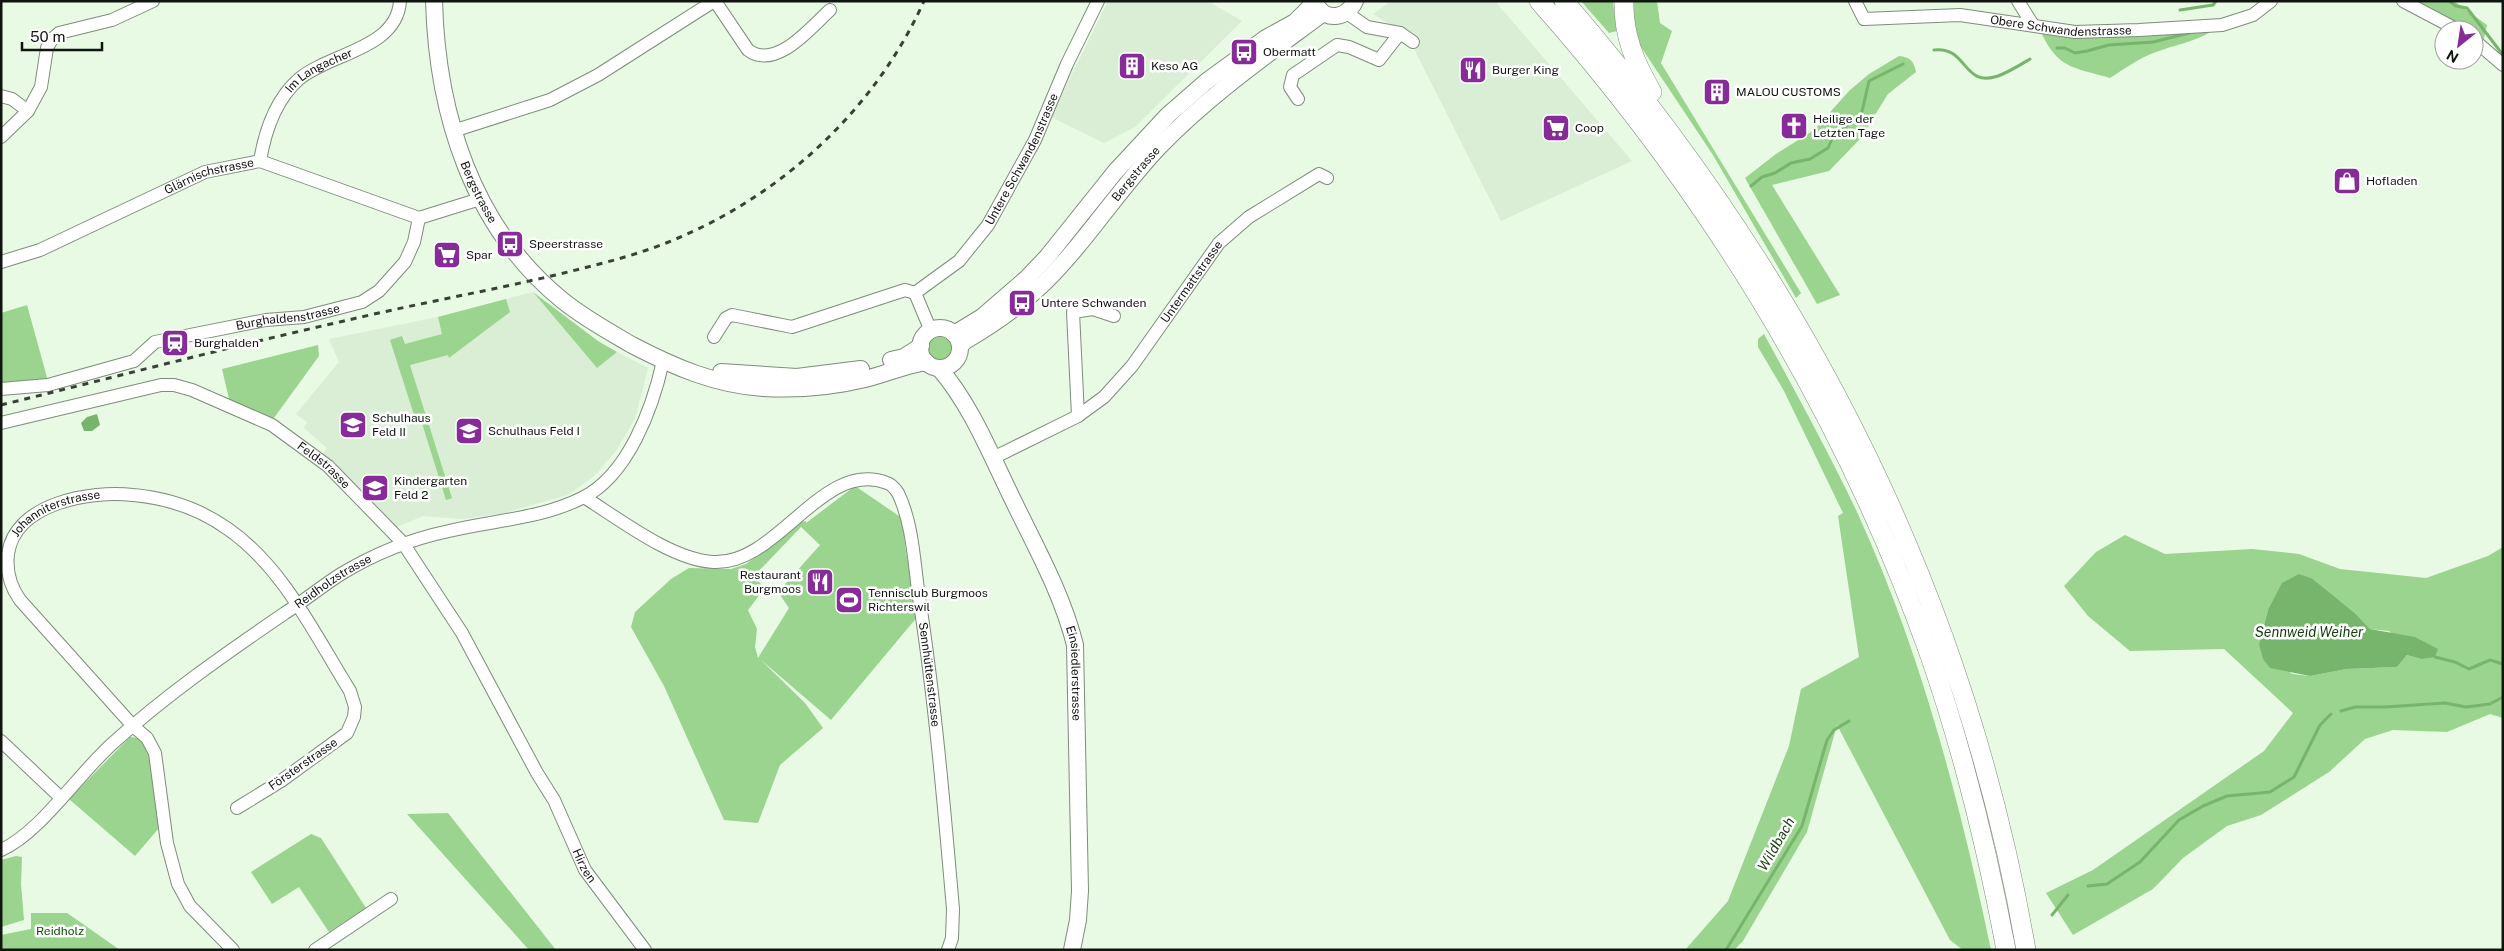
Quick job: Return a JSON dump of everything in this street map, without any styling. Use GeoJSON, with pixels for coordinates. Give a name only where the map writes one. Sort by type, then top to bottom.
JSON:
{"type":"FeatureCollection","features":[{"type":"Feature","properties":{"kind":"highway"},"geometry":{"type":"LineString","coordinates":[[1539,1],[1617,94],[1714,225],[1778,328],[1842,446],[1887,546],[1929,655],[1972,794],[2006,950]]}},
{"type":"Feature","properties":{"kind":"highway"},"geometry":{"type":"LineString","coordinates":[[1564,1],[1630,79],[1703,176],[1748,242],[1810,344],[1861,442],[1905,539],[1946,645],[1972,724],[2004,845],[2026,950]]}},
{"type":"Feature","properties":{"kind":"highway"},"geometry":{"type":"LineString","coordinates":[[1624,1],[1626,31],[1635,61],[1703,176]]}},
{"type":"Feature","properties":{"kind":"main road","name":"Bergstrasse"},"geometry":{"type":"LineString","coordinates":[[434,1],[441,83],[453,131],[465,167],[480,199],[525,262],[562,300],[602,328],[663,361],[680,361],[726,373],[797,377],[857,370],[904,357],[928,359],[949,366],[957,346],[982,317],[1048,257],[1115,172],[1168,116],[1244,52],[1295,22],[1318,5],[1335,17],[1351,7]]}},
{"type":"Feature","properties":{"kind":"main road"},"geometry":{"type":"LineString","coordinates":[[930,331],[944,329],[957,346]]}},
{"type":"Feature","properties":{"kind":"main road","name":"Bergstrasse"},"geometry":{"type":"LineString","coordinates":[[928,359],[924,336],[930,331]]}},
{"type":"Feature","properties":{"kind":"main road","name":"Einsiedlerstrasse"},"geometry":{"type":"LineString","coordinates":[[957,346],[972,417]]}},
{"type":"Feature","properties":{"kind":"main road","name":"Einsiedlerstrasse"},"geometry":{"type":"LineString","coordinates":[[928,359],[951,383],[972,417],[1050,576],[1070,624],[1075,645],[1080,891],[1078,920],[1072,950]]}},
{"type":"Feature","properties":{"kind":"street"},"geometry":{"type":"LineString","coordinates":[[1,137],[28,111],[41,87],[47,48],[52,39],[59,33],[112,20],[153,1]]}},
{"type":"Feature","properties":{"kind":"street","name":"Im Langacher"},"geometry":{"type":"LineString","coordinates":[[260,161],[270,121],[284,95],[299,79],[318,67],[382,36],[392,28],[399,13],[400,1]]}},
{"type":"Feature","properties":{"kind":"street"},"geometry":{"type":"LineString","coordinates":[[453,131],[550,100],[598,75],[714,1],[748,50],[753,54],[768,56],[783,52],[830,10]]}},
{"type":"Feature","properties":{"kind":"street","name":"Untere Schwandenstrasse"},"geometry":{"type":"LineString","coordinates":[[915,293],[959,261],[988,225],[1035,140],[1098,1]]}},
{"type":"Feature","properties":{"kind":"street","name":"Obere Schwandenstrasse"},"geometry":{"type":"LineString","coordinates":[[1855,1],[1864,19],[1960,15],[2075,32],[2222,25],[2253,15],[2271,1]]}},
{"type":"Feature","properties":{"kind":"street"},"geometry":{"type":"LineString","coordinates":[[2018,1],[2033,25]]}},
{"type":"Feature","properties":{"kind":"street"},"geometry":{"type":"LineString","coordinates":[[2403,1],[2439,20]]}},
{"type":"Feature","properties":{"kind":"street"},"geometry":{"type":"LineString","coordinates":[[1351,7],[1368,27],[1400,33],[1413,42]]}},
{"type":"Feature","properties":{"kind":"street"},"geometry":{"type":"LineString","coordinates":[[1298,98],[1290,87],[1293,75],[1337,45],[1349,47],[1379,60],[1395,42],[1400,33]]}},
{"type":"Feature","properties":{"kind":"street"},"geometry":{"type":"LineString","coordinates":[[2484,49],[2503,65]]}},
{"type":"Feature","properties":{"kind":"street"},"geometry":{"type":"LineString","coordinates":[[1,96],[12,99],[28,111]]}},
{"type":"Feature","properties":{"kind":"street","name":"Glärnischstrasse"},"geometry":{"type":"LineString","coordinates":[[1,262],[40,250],[205,172],[260,161],[419,218]]}},
{"type":"Feature","properties":{"kind":"street","name":"Untermattstrasse"},"geometry":{"type":"LineString","coordinates":[[993,458],[1078,416],[1104,397],[1127,372],[1219,243],[1249,217],[1319,174],[1327,178]]}},
{"type":"Feature","properties":{"kind":"street"},"geometry":{"type":"LineString","coordinates":[[419,218],[480,199]]}},
{"type":"Feature","properties":{"kind":"street","name":"Burghaldenstrasse"},"geometry":{"type":"LineString","coordinates":[[1,390],[48,385],[134,362],[155,342],[266,320],[304,317],[362,302],[379,291],[405,262],[414,242],[419,218]]}},
{"type":"Feature","properties":{"kind":"street"},"geometry":{"type":"LineString","coordinates":[[714,337],[726,318],[732,315],[792,327],[905,290],[915,293],[930,331]]}},
{"type":"Feature","properties":{"kind":"street"},"geometry":{"type":"LineString","coordinates":[[1078,416],[1073,312],[1093,309],[1114,316]]}},
{"type":"Feature","properties":{"kind":"street","name":"Reidholzstrasse"},"geometry":{"type":"LineString","coordinates":[[1,850],[27,834],[94,760],[187,681],[342,574],[403,544],[449,530],[530,517],[584,497],[616,468],[631,446],[654,398],[663,361]]}},
{"type":"Feature","properties":{"kind":"street","name":"Feldstrasse"},"geometry":{"type":"LineString","coordinates":[[1,423],[161,385],[174,385],[192,390],[272,425],[328,466],[403,544],[462,633],[537,773]]}},
{"type":"Feature","properties":{"kind":"street","name":"Sennhüttenstrasse"},"geometry":{"type":"LineString","coordinates":[[584,497],[672,551],[689,558],[712,562],[733,562],[749,555],[832,489],[849,482],[870,480],[887,483],[897,491],[909,528],[932,683],[953,910],[952,938],[948,950]]}},
{"type":"Feature","properties":{"kind":"street","name":"Johanniterstrasse"},"geometry":{"type":"LineString","coordinates":[[233,950],[190,906],[178,884],[167,843],[156,753],[147,738],[132,726],[20,600],[11,585],[7,567],[9,549],[20,527],[33,515],[55,504],[98,495],[148,496],[180,505],[212,519],[242,539],[267,564],[296,606]]}},
{"type":"Feature","properties":{"kind":"street","name":"Försterstrasse"},"geometry":{"type":"LineString","coordinates":[[237,808],[347,734],[354,718],[355,707],[350,691],[296,606]]}},
{"type":"Feature","properties":{"kind":"street"},"geometry":{"type":"LineString","coordinates":[[1,740],[60,797]]}},
{"type":"Feature","properties":{"kind":"street","name":"Hirzen"},"geometry":{"type":"LineString","coordinates":[[537,773],[554,800],[585,870],[645,950]]}},
{"type":"Feature","properties":{"kind":"street"},"geometry":{"type":"LineString","coordinates":[[314,950],[392,899]]}},
{"type":"Feature","properties":{"kind":"shaded area"},"geometry":{"type":"Polygon","coordinates":[[[1108,1],[1208,1],[1242,21],[1135,127],[1104,143],[1051,117],[1108,1]]]}},
{"type":"Feature","properties":{"kind":"shaded area"},"geometry":{"type":"Polygon","coordinates":[[[1391,1],[1495,1],[1632,161],[1501,221],[1407,35],[1373,14],[1391,1]]]}},
{"type":"Feature","properties":{"kind":"shaded area"},"geometry":{"type":"Polygon","coordinates":[[[533,292],[596,367],[617,352],[648,368],[635,419],[616,451],[594,476],[568,495],[504,513],[463,519],[423,516],[397,527],[322,455],[327,448],[304,428],[307,422],[296,414],[339,362],[329,339],[438,317],[533,292]]]}},
{"type":"Feature","properties":{"kind":"green space"},"geometry":{"type":"Polygon","coordinates":[[[1581,1],[1613,1],[1617,31],[1609,33],[1581,1]]]}},
{"type":"Feature","properties":{"kind":"green space"},"geometry":{"type":"Polygon","coordinates":[[[1630,1],[1657,1],[1660,23],[1672,31],[1661,63],[1801,293],[1796,298],[1713,155],[1639,44],[1630,1]]]}},
{"type":"Feature","properties":{"kind":"green space"},"geometry":{"type":"Polygon","coordinates":[[[2409,1],[2454,1],[2480,20],[2444,20],[2409,1]]]}},
{"type":"Feature","properties":{"kind":"green space"},"geometry":{"type":"Polygon","coordinates":[[[2484,23],[2487,25],[2484,38],[2484,23]]]}},
{"type":"Feature","properties":{"kind":"green space"},"geometry":{"type":"Polygon","coordinates":[[[2216,28],[2196,39],[2148,55],[2110,78],[2068,65],[2054,53],[2041,32],[2216,28]]]}},
{"type":"Feature","properties":{"kind":"green space"},"geometry":{"type":"Polygon","coordinates":[[[1899,56],[1911,60],[1916,72],[1888,94],[1860,139],[1829,171],[1772,185],[1840,295],[1817,304],[1745,178],[1776,154],[1814,130],[1850,90],[1869,74],[1899,56]]]}},
{"type":"Feature","properties":{"kind":"green space"},"geometry":{"type":"Polygon","coordinates":[[[533,292],[598,341],[617,352],[597,368],[533,292]]]}},
{"type":"Feature","properties":{"kind":"green space"},"geometry":{"type":"Polygon","coordinates":[[[506,299],[510,312],[449,358],[448,355],[410,365],[452,498],[446,500],[420,417],[415,418],[390,340],[402,336],[405,344],[442,334],[438,317],[506,299]]]}},
{"type":"Feature","properties":{"kind":"green space"},"geometry":{"type":"Polygon","coordinates":[[[27,305],[48,381],[1,387],[1,313],[27,305]]]}},
{"type":"Feature","properties":{"kind":"green space"},"geometry":{"type":"Polygon","coordinates":[[[1764,334],[1857,512],[1880,564],[1900,617],[1919,672],[1952,782],[1991,950],[1963,950],[1950,940],[1837,725],[1807,832],[1743,941],[1734,950],[1685,950],[1728,901],[1789,746],[1801,689],[1859,657],[1838,516],[1843,513],[1784,391],[1758,347],[1758,339],[1764,334]]]}},
{"type":"Feature","properties":{"kind":"green space"},"geometry":{"type":"Polygon","coordinates":[[[940,337],[945,338],[951,344],[951,354],[945,360],[940,361],[935,360],[929,354],[928,349],[929,344],[935,338],[940,337]]]}},
{"type":"Feature","properties":{"kind":"green space"},"geometry":{"type":"Polygon","coordinates":[[[318,345],[319,356],[271,422],[230,403],[222,369],[318,345]]]}},
{"type":"Feature","properties":{"kind":"green space"},"geometry":{"type":"Polygon","coordinates":[[[855,486],[902,518],[906,552],[918,616],[831,720],[760,659],[805,703],[823,728],[780,765],[758,823],[724,820],[664,686],[631,627],[635,612],[671,579],[689,568],[731,569],[746,564],[801,522],[806,521],[806,523],[855,486]],[[801,527],[755,575],[764,589],[748,610],[757,629],[755,647],[758,658],[789,608],[778,592],[820,545],[801,527]]]}},
{"type":"Feature","properties":{"kind":"green space"},"geometry":{"type":"Polygon","coordinates":[[[2125,535],[2165,554],[2252,549],[2299,554],[2340,569],[2426,578],[2488,556],[2503,547],[2503,718],[2490,714],[2447,732],[2393,730],[2365,739],[2329,772],[2261,815],[2227,826],[2183,858],[2153,889],[2073,935],[2046,893],[2093,870],[2264,751],[2293,713],[2224,649],[2130,651],[2088,616],[2064,586],[2096,552],[2125,535]],[[2313,579],[2268,610],[2259,644],[2292,674],[2310,676],[2347,669],[2397,667],[2407,655],[2421,659],[2389,631],[2370,629],[2356,614],[2313,579]]]}},
{"type":"Feature","properties":{"kind":"green space"},"geometry":{"type":"Polygon","coordinates":[[[130,737],[139,738],[152,758],[159,828],[135,856],[69,799],[130,737]]]}},
{"type":"Feature","properties":{"kind":"green space"},"geometry":{"type":"Polygon","coordinates":[[[448,813],[556,950],[529,950],[407,814],[448,813]]]}},
{"type":"Feature","properties":{"kind":"green space"},"geometry":{"type":"Polygon","coordinates":[[[311,834],[321,838],[366,908],[329,932],[299,887],[272,904],[251,872],[311,834]]]}},
{"type":"Feature","properties":{"kind":"green space"},"geometry":{"type":"Polygon","coordinates":[[[16,856],[22,857],[21,884],[24,920],[1,927],[1,860],[16,856]]]}},
{"type":"Feature","properties":{"kind":"green space","name":"Reidholz"},"geometry":{"type":"Polygon","coordinates":[[[31,913],[67,913],[120,950],[1,950],[1,935],[31,929],[31,913]]]}},
{"type":"Feature","properties":{"kind":"water"},"geometry":{"type":"Polygon","coordinates":[[[97,414],[100,425],[92,431],[84,431],[81,423],[87,417],[97,414]]]}},
{"type":"Feature","properties":{"kind":"water","name":"Sennweid Weiher"},"geometry":{"type":"Polygon","coordinates":[[[2299,574],[2313,579],[2356,614],[2370,629],[2415,637],[2438,649],[2435,657],[2421,659],[2407,655],[2397,667],[2347,669],[2310,676],[2270,668],[2263,659],[2259,644],[2268,610],[2282,583],[2299,574]]]}},
{"type":"Feature","properties":{"kind":"waterway"},"geometry":{"type":"LineString","coordinates":[[2180,10],[2213,5],[2216,1]]}},
{"type":"Feature","properties":{"kind":"waterway"},"geometry":{"type":"LineString","coordinates":[[2449,1],[2456,6],[2467,8],[2503,55]]}},
{"type":"Feature","properties":{"kind":"waterway"},"geometry":{"type":"LineString","coordinates":[[2057,48],[2065,48],[2075,53],[2109,45],[2153,42],[2189,33]]}},
{"type":"Feature","properties":{"kind":"waterway"},"geometry":{"type":"LineString","coordinates":[[1934,50],[1945,50],[1953,54],[1971,72],[1986,78],[1998,76],[2030,59]]}},
{"type":"Feature","properties":{"kind":"waterway"},"geometry":{"type":"LineString","coordinates":[[1751,186],[1762,177],[1775,173],[1791,163],[1810,159],[1828,148],[1832,139],[1842,129],[1861,116],[1869,81],[1903,64]]}},
{"type":"Feature","properties":{"kind":"waterway","name":"Wildbach"},"geometry":{"type":"LineString","coordinates":[[2435,657],[2455,662],[2469,669],[2490,660],[2503,664]]}},
{"type":"Feature","properties":{"kind":"waterway"},"geometry":{"type":"LineString","coordinates":[[2341,711],[2355,707],[2445,703],[2466,707],[2490,704],[2503,697]]}},
{"type":"Feature","properties":{"kind":"waterway"},"geometry":{"type":"LineString","coordinates":[[2088,886],[2107,884],[2140,862],[2179,820],[2203,806],[2227,796],[2270,792],[2294,777],[2320,725],[2331,714]]}},
{"type":"Feature","properties":{"kind":"waterway","name":"Wildbach"},"geometry":{"type":"LineString","coordinates":[[1726,950],[1802,826],[1827,740],[1834,730],[1849,721]]}},
{"type":"Feature","properties":{"kind":"waterway"},"geometry":{"type":"LineString","coordinates":[[2052,915],[2068,895]]}},
{"type":"Feature","properties":{"kind":"railway"},"geometry":{"type":"LineString","coordinates":[[1,405],[301,331],[560,274],[626,257],[666,243],[707,225],[747,202],[784,176],[818,147],[850,115],[878,79],[903,41],[924,1]]}},
{"type":"Feature","properties":{"kind":"place","name":"Obermatt"},"geometry":{"type":"Point","coordinates":[1244,52]}},
{"type":"Feature","properties":{"kind":"place","name":"Keso AG"},"geometry":{"type":"Point","coordinates":[1132,66]}},
{"type":"Feature","properties":{"kind":"place","name":"Burger King"},"geometry":{"type":"Point","coordinates":[1473,70]}},
{"type":"Feature","properties":{"kind":"place","name":"MALOU CUSTOMS"},"geometry":{"type":"Point","coordinates":[1717,92]}},
{"type":"Feature","properties":{"kind":"place","name":"Heilige der Letzten Tage"},"geometry":{"type":"Point","coordinates":[1794,126]}},
{"type":"Feature","properties":{"kind":"place","name":"Coop"},"geometry":{"type":"Point","coordinates":[1556,128]}},
{"type":"Feature","properties":{"kind":"place","name":"Hofladen"},"geometry":{"type":"Point","coordinates":[2347,181]}},
{"type":"Feature","properties":{"kind":"place","name":"Speerstrasse"},"geometry":{"type":"Point","coordinates":[510,244]}},
{"type":"Feature","properties":{"kind":"place","name":"Spar"},"geometry":{"type":"Point","coordinates":[447,255]}},
{"type":"Feature","properties":{"kind":"place","name":"Untere Schwanden"},"geometry":{"type":"Point","coordinates":[1022,303]}},
{"type":"Feature","properties":{"kind":"place","name":"Burghalden"},"geometry":{"type":"Point","coordinates":[175,343]}},
{"type":"Feature","properties":{"kind":"place","name":"Schulhaus Feld II"},"geometry":{"type":"Point","coordinates":[353,425]}},
{"type":"Feature","properties":{"kind":"place","name":"Schulhaus Feld I"},"geometry":{"type":"Point","coordinates":[469,431]}},
{"type":"Feature","properties":{"kind":"place","name":"Kindergarten Feld 2"},"geometry":{"type":"Point","coordinates":[375,488]}},
{"type":"Feature","properties":{"kind":"place","name":"Restaurant Burgmoos"},"geometry":{"type":"Point","coordinates":[820,582]}},
{"type":"Feature","properties":{"kind":"place","name":"Tennisclub Burgmoos Richterswil"},"geometry":{"type":"Point","coordinates":[849,600]}}]}
